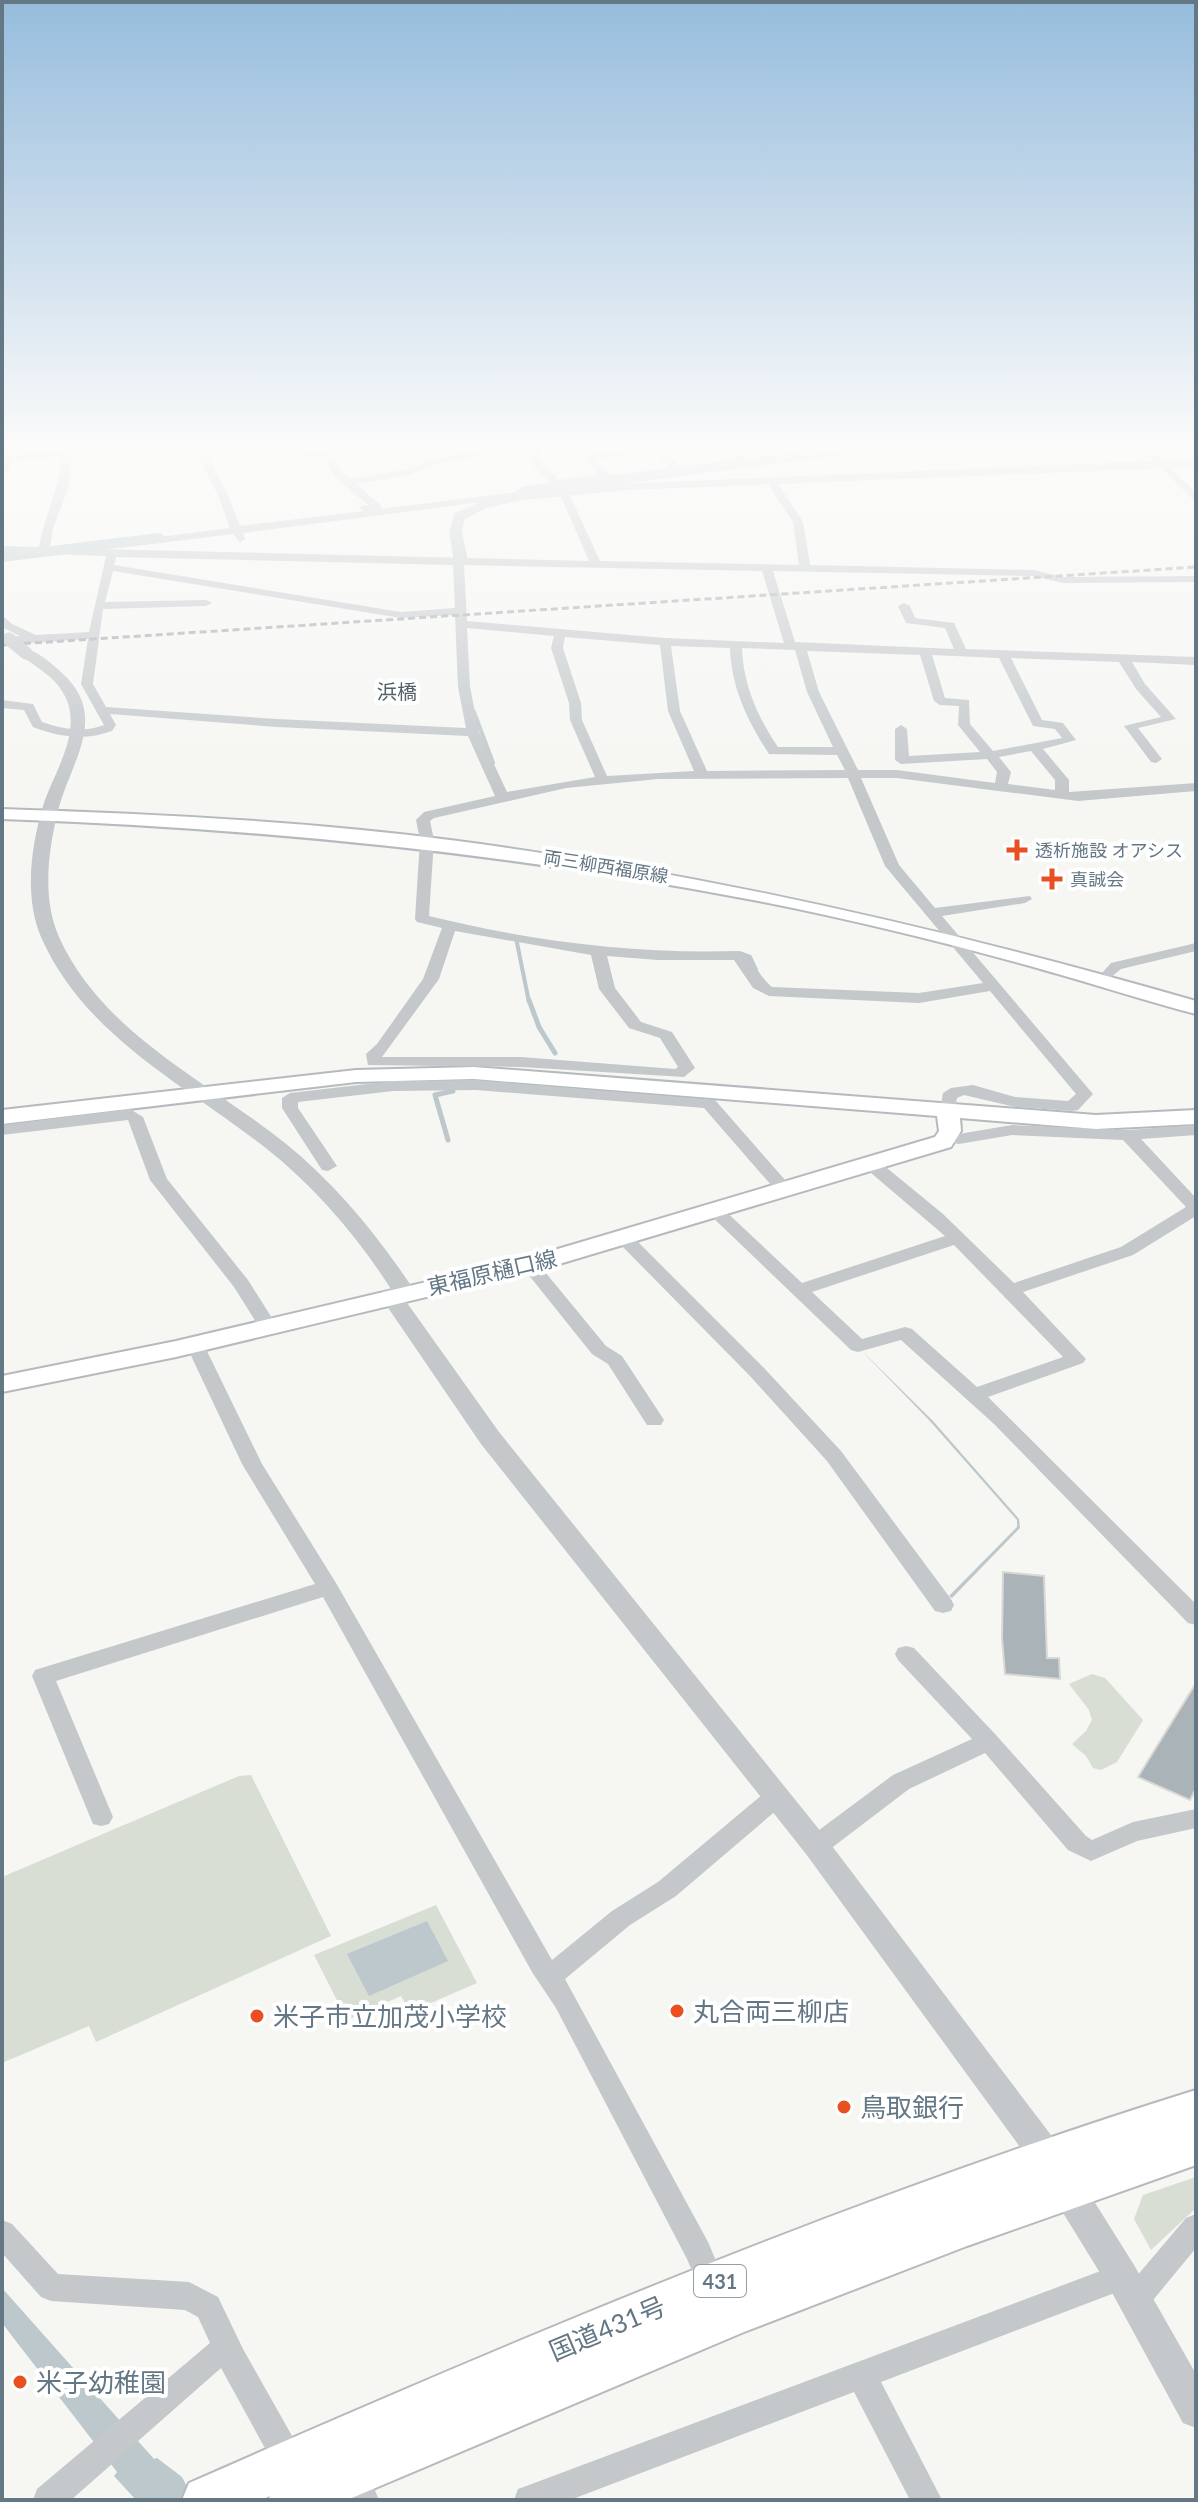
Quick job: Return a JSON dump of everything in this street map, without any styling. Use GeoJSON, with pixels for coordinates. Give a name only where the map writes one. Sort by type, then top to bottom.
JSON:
{"type":"FeatureCollection","features":[{"type":"Feature","properties":{"kind":"highway","name":"国道431号"},"geometry":{"type":"LineString","coordinates":[[278,2480],[358,2487],[543,2390],[726,2316],[1059,2174],[1196,2109]]}},
{"type":"Feature","properties":{"kind":"highway","name":"国道431号"},"geometry":{"type":"LineString","coordinates":[[206,2500],[278,2480],[712,2284],[1059,2174],[1196,2146]]}},
{"type":"Feature","properties":{"kind":"main road","name":"両三柳西福原線"},"geometry":{"type":"LineString","coordinates":[[2,805],[425,837],[623,868],[947,933],[1110,973],[1196,999]]}},
{"type":"Feature","properties":{"kind":"main road","name":"両三柳西福原線"},"geometry":{"type":"LineString","coordinates":[[2,814],[50,810]]}},
{"type":"Feature","properties":{"kind":"main road","name":"両三柳西福原線"},"geometry":{"type":"LineString","coordinates":[[947,933],[1196,1008]]}},
{"type":"Feature","properties":{"kind":"main road"},"geometry":{"type":"LineString","coordinates":[[2,1117],[356,1076],[518,1075],[1096,1122],[1196,1117]]}},
{"type":"Feature","properties":{"kind":"main road"},"geometry":{"type":"LineString","coordinates":[[948,1111],[949,1137]]}},
{"type":"Feature","properties":{"kind":"main road","name":"東福原樋口線"},"geometry":{"type":"LineString","coordinates":[[2,1384],[50,1377],[195,1345],[398,1294],[530,1265],[943,1142],[949,1137]]}},
{"type":"Feature","properties":{"kind":"street"},"geometry":{"type":"LineString","coordinates":[[2,704],[29,707],[37,724],[78,734],[108,728],[110,725],[87,684],[98,606],[109,562]]}},
{"type":"Feature","properties":{"kind":"street"},"geometry":{"type":"LineString","coordinates":[[117,562],[401,615],[459,618],[560,634],[665,642],[794,644],[1196,661]]}},
{"type":"Feature","properties":{"kind":"street"},"geometry":{"type":"LineString","coordinates":[[449,562],[1034,573],[1063,580],[1196,579]]}},
{"type":"Feature","properties":{"kind":"street"},"geometry":{"type":"LineString","coordinates":[[460,562],[459,618],[464,687],[473,732],[502,796],[509,796]]}},
{"type":"Feature","properties":{"kind":"street"},"geometry":{"type":"LineString","coordinates":[[804,562],[805,569]]}},
{"type":"Feature","properties":{"kind":"street"},"geometry":{"type":"LineString","coordinates":[[767,569],[813,692],[852,772],[892,866],[1085,1094],[1072,1106],[1019,1103],[982,1092],[961,1090],[949,1096],[948,1111]]}},
{"type":"Feature","properties":{"kind":"street"},"geometry":{"type":"LineString","coordinates":[[98,606],[206,603]]}},
{"type":"Feature","properties":{"kind":"street"},"geometry":{"type":"LineString","coordinates":[[904,606],[910,621],[950,625],[961,651]]}},
{"type":"Feature","properties":{"kind":"street"},"geometry":{"type":"LineString","coordinates":[[2,618],[71,693],[78,734],[50,810],[41,901],[57,952],[78,987],[99,1012],[135,1045],[275,1145],[326,1190],[358,1228],[490,1438],[816,1846],[1059,2174],[1196,2410]]}},
{"type":"Feature","properties":{"kind":"street"},"geometry":{"type":"LineString","coordinates":[[560,634],[557,648],[575,703],[576,720],[602,779]]}},
{"type":"Feature","properties":{"kind":"street"},"geometry":{"type":"LineString","coordinates":[[4,641],[94,639]]}},
{"type":"Feature","properties":{"kind":"street"},"geometry":{"type":"LineString","coordinates":[[4,641],[30,646],[94,639]]}},
{"type":"Feature","properties":{"kind":"street"},"geometry":{"type":"LineString","coordinates":[[665,642],[674,711],[702,774]]}},
{"type":"Feature","properties":{"kind":"street"},"geometry":{"type":"LineString","coordinates":[[736,643],[736,663],[748,705],[774,751],[841,751]]}},
{"type":"Feature","properties":{"kind":"street"},"geometry":{"type":"LineString","coordinates":[[925,650],[940,701],[965,703],[964,725],[1004,772],[1001,786]]}},
{"type":"Feature","properties":{"kind":"street"},"geometry":{"type":"LineString","coordinates":[[901,729],[901,760],[990,755],[1070,740],[1059,726],[1037,723],[1003,654]]}},
{"type":"Feature","properties":{"kind":"street"},"geometry":{"type":"LineString","coordinates":[[1123,658],[1140,686],[1170,719],[1130,726],[1156,759]]}},
{"type":"Feature","properties":{"kind":"street"},"geometry":{"type":"LineString","coordinates":[[100,710],[277,723],[473,732]]}},
{"type":"Feature","properties":{"kind":"street"},"geometry":{"type":"LineString","coordinates":[[1034,746],[1062,780],[1062,795]]}},
{"type":"Feature","properties":{"kind":"street"},"geometry":{"type":"LineString","coordinates":[[993,986],[919,998],[769,991],[759,986],[746,960],[737,955],[673,959],[598,951],[484,935],[422,919],[423,820],[426,816],[509,796],[602,779],[702,774],[852,772],[1100,797],[1196,787]]}},
{"type":"Feature","properties":{"kind":"street"},"geometry":{"type":"LineString","coordinates":[[930,913],[962,910],[985,902],[1025,899]]}},
{"type":"Feature","properties":{"kind":"street"},"geometry":{"type":"LineString","coordinates":[[450,926],[431,979],[388,1040],[374,1054],[374,1062],[518,1075],[709,1103],[784,1189]]}},
{"type":"Feature","properties":{"kind":"street"},"geometry":{"type":"LineString","coordinates":[[1110,973],[1116,966],[1196,947]]}},
{"type":"Feature","properties":{"kind":"street"},"geometry":{"type":"LineString","coordinates":[[328,1166],[290,1108],[290,1098],[518,1075],[678,1074],[687,1068],[666,1035],[635,1025],[607,989],[598,951]]}},
{"type":"Feature","properties":{"kind":"street"},"geometry":{"type":"LineString","coordinates":[[2,1130],[119,1115],[135,1117],[159,1180],[242,1284],[268,1326]]}},
{"type":"Feature","properties":{"kind":"street"},"geometry":{"type":"LineString","coordinates":[[949,1137],[959,1139],[1012,1130],[1128,1135],[1196,1130]]}},
{"type":"Feature","properties":{"kind":"street"},"geometry":{"type":"LineString","coordinates":[[1011,1290],[1127,1251],[1173,1220],[1196,1209],[1128,1135]]}},
{"type":"Feature","properties":{"kind":"street"},"geometry":{"type":"LineString","coordinates":[[870,1163],[911,1199],[935,1213],[1076,1359],[974,1395]]}},
{"type":"Feature","properties":{"kind":"street"},"geometry":{"type":"LineString","coordinates":[[715,1211],[858,1346],[905,1333],[974,1395],[1196,1617]]}},
{"type":"Feature","properties":{"kind":"street"},"geometry":{"type":"LineString","coordinates":[[624,1238],[757,1372],[834,1456],[943,1605]]}},
{"type":"Feature","properties":{"kind":"street"},"geometry":{"type":"LineString","coordinates":[[799,1290],[957,1238]]}},
{"type":"Feature","properties":{"kind":"street"},"geometry":{"type":"LineString","coordinates":[[530,1265],[599,1350],[615,1360],[654,1420]]}},
{"type":"Feature","properties":{"kind":"street"},"geometry":{"type":"LineString","coordinates":[[195,1345],[252,1464],[328,1588],[550,1977],[691,2237],[712,2284]]}},
{"type":"Feature","properties":{"kind":"street"},"geometry":{"type":"LineString","coordinates":[[101,1817],[43,1676],[148,1647],[195,1628],[328,1588]]}},
{"type":"Feature","properties":{"kind":"street"},"geometry":{"type":"LineString","coordinates":[[906,1654],[988,1741],[1077,1843],[1091,1851],[1133,1832],[1196,1818]]}},
{"type":"Feature","properties":{"kind":"street"},"geometry":{"type":"LineString","coordinates":[[816,1846],[901,1782],[988,1741]]}},
{"type":"Feature","properties":{"kind":"street"},"geometry":{"type":"LineString","coordinates":[[550,1977],[621,1918],[667,1889],[777,1796]]}},
{"type":"Feature","properties":{"kind":"street"},"geometry":{"type":"LineString","coordinates":[[529,2500],[861,2375],[1128,2289],[1196,2227]]}},
{"type":"Feature","properties":{"kind":"street"},"geometry":{"type":"LineString","coordinates":[[2,2233],[51,2287],[177,2295],[198,2300],[208,2307],[228,2349],[278,2480]]}},
{"type":"Feature","properties":{"kind":"street"},"geometry":{"type":"LineString","coordinates":[[48,2500],[213,2356],[228,2349]]}},
{"type":"Feature","properties":{"kind":"street"},"geometry":{"type":"LineString","coordinates":[[861,2375],[927,2500]]}},
{"type":"Feature","properties":{"kind":"shaded area"},"geometry":{"type":"Polygon","coordinates":[[[860,1349],[933,1421],[1019,1519],[1020,1528],[952,1598],[949,1596],[1017,1527],[1017,1520],[929,1420],[860,1349]]]}},
{"type":"Feature","properties":{"kind":"shaded area"},"geometry":{"type":"Polygon","coordinates":[[[1092,1674],[1105,1678],[1143,1720],[1117,1762],[1101,1770],[1093,1768],[1086,1756],[1072,1744],[1086,1731],[1092,1720],[1089,1710],[1069,1684],[1092,1674]]]}},
{"type":"Feature","properties":{"kind":"shaded area"},"geometry":{"type":"Polygon","coordinates":[[[251,1775],[331,1936],[96,2042],[89,2026],[2,2063],[2,1877],[239,1776],[251,1775]]]}},
{"type":"Feature","properties":{"kind":"shaded area"},"geometry":{"type":"Polygon","coordinates":[[[436,1905],[477,1983],[410,2012],[401,1996],[347,2020],[314,1955],[436,1905]]]}},
{"type":"Feature","properties":{"kind":"shaded area"},"geometry":{"type":"Polygon","coordinates":[[[427,1921],[448,1961],[369,1996],[347,1954],[427,1921]]]}},
{"type":"Feature","properties":{"kind":"shaded area"},"geometry":{"type":"Polygon","coordinates":[[[1196,2177],[1196,2208],[1151,2250],[1134,2219],[1143,2195],[1196,2177]]]}},
{"type":"Feature","properties":{"kind":"shaded area"},"geometry":{"type":"Polygon","coordinates":[[[2,2288],[154,2459],[157,2458],[182,2477],[194,2500],[136,2500],[114,2476],[117,2472],[2,2323],[2,2288]]]}},
{"type":"Feature","properties":{"kind":"building"},"geometry":{"type":"Polygon","coordinates":[[[1003,1572],[1044,1576],[1047,1658],[1059,1658],[1060,1679],[1005,1674],[1003,1572]]]}},
{"type":"Feature","properties":{"kind":"building"},"geometry":{"type":"Polygon","coordinates":[[[1196,1683],[1196,1788],[1190,1800],[1138,1777],[1196,1683]]]}},
{"type":"Feature","properties":{"kind":"waterway"},"geometry":{"type":"LineString","coordinates":[[474,712],[493,763]]}},
{"type":"Feature","properties":{"kind":"waterway"},"geometry":{"type":"LineString","coordinates":[[516,938],[529,1002]]}},
{"type":"Feature","properties":{"kind":"waterway"},"geometry":{"type":"LineString","coordinates":[[739,953],[750,957],[756,970]]}},
{"type":"Feature","properties":{"kind":"waterway"},"geometry":{"type":"LineString","coordinates":[[529,1000],[539,1027],[555,1053]]}},
{"type":"Feature","properties":{"kind":"waterway"},"geometry":{"type":"LineString","coordinates":[[448,1140],[435,1095],[453,1091]]}},
{"type":"Feature","properties":{"kind":"railway"},"geometry":{"type":"LineString","coordinates":[[2,645],[1196,567]]}},
{"type":"Feature","properties":{"kind":"place","name":"透析施設 オアシス"},"geometry":{"type":"Point","coordinates":[1017,850]}},
{"type":"Feature","properties":{"kind":"place","name":"真誠会"},"geometry":{"type":"Point","coordinates":[1052,879]}},
{"type":"Feature","properties":{"kind":"place","name":"丸合両三柳店"},"geometry":{"type":"Point","coordinates":[677,2011]}},
{"type":"Feature","properties":{"kind":"place","name":"米子市立加茂小学校"},"geometry":{"type":"Point","coordinates":[257,2016]}},
{"type":"Feature","properties":{"kind":"place","name":"鳥取銀行"},"geometry":{"type":"Point","coordinates":[844,2107]}},
{"type":"Feature","properties":{"kind":"place","name":"米子幼稚園"},"geometry":{"type":"Point","coordinates":[20,2382]}},
{"type":"Feature","properties":{"kind":"district","name":"浜橋"},"geometry":{"type":"Point","coordinates":[397,691]}}]}
